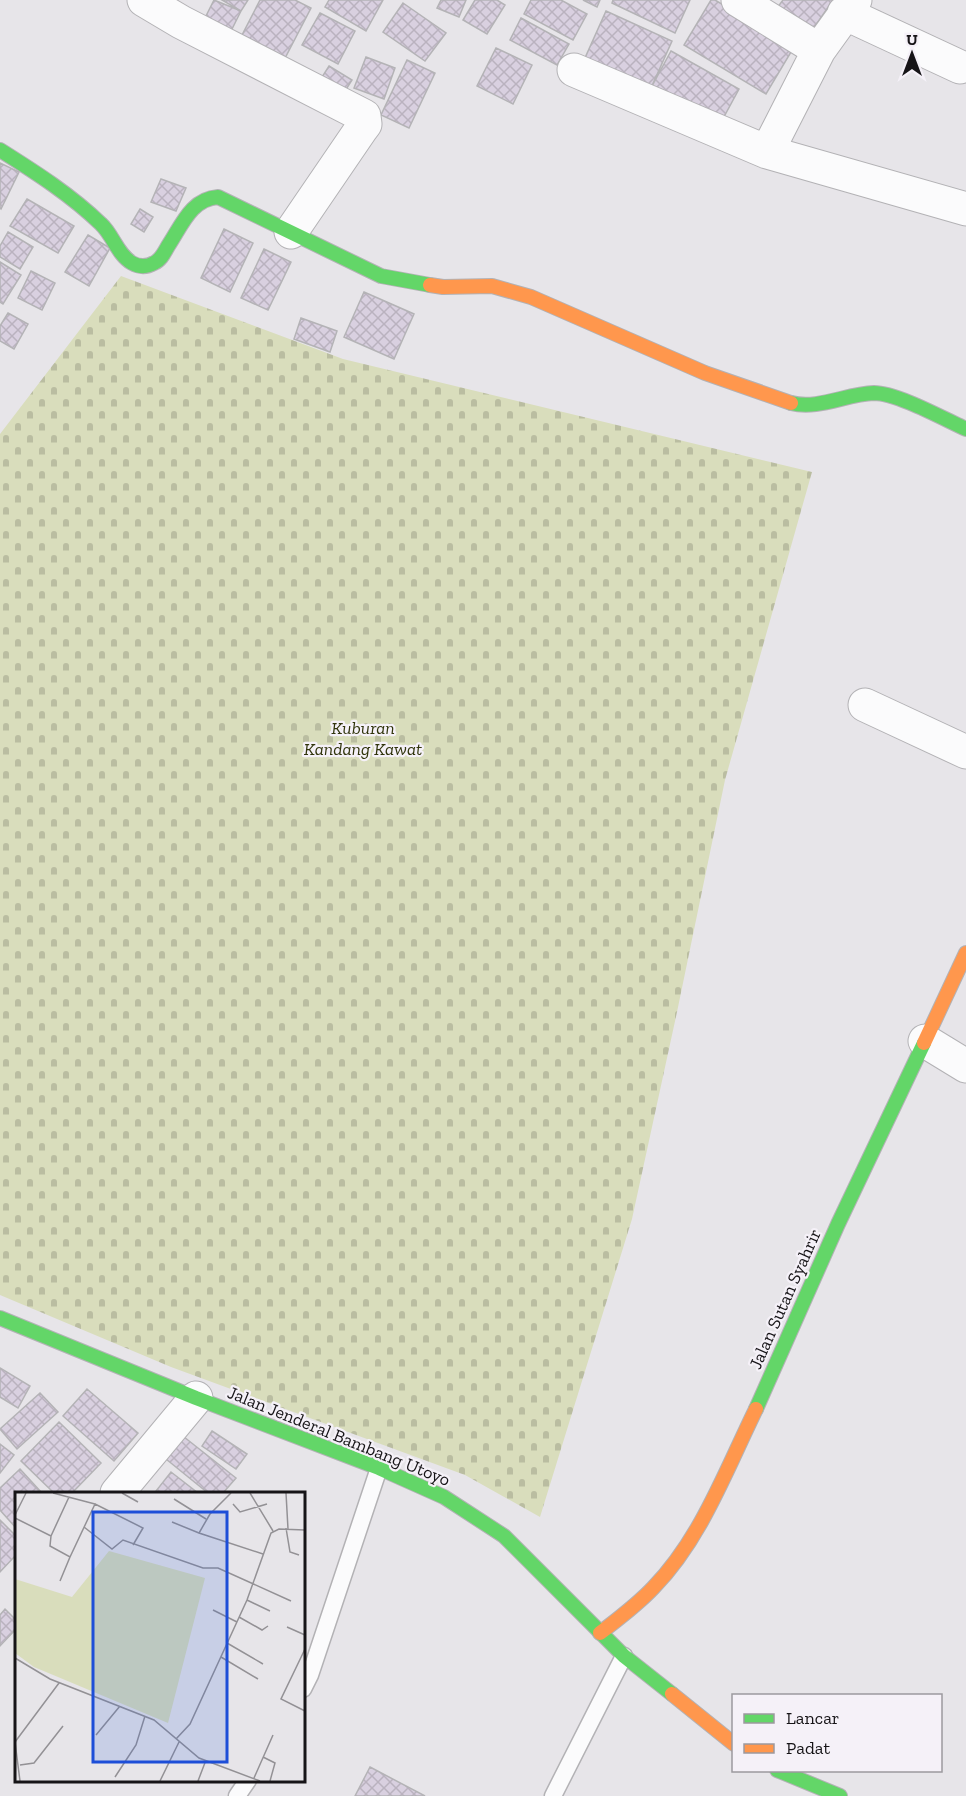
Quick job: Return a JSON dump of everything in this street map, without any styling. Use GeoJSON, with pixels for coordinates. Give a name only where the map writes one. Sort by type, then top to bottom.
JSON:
{"type":"FeatureCollection","features":[{"type":"Feature","properties":{"kind":"street"},"geometry":{"type":"LineString","coordinates":[[144,0],[181,22],[364,116],[365,124],[291,232]]}},
{"type":"Feature","properties":{"kind":"street"},"geometry":{"type":"LineString","coordinates":[[738,0],[819,50]]}},
{"type":"Feature","properties":{"kind":"street"},"geometry":{"type":"LineString","coordinates":[[767,152],[819,50],[850,6],[960,67]]}},
{"type":"Feature","properties":{"kind":"street"},"geometry":{"type":"LineString","coordinates":[[574,70],[767,152],[966,209]]}},
{"type":"Feature","properties":{"kind":"street"},"geometry":{"type":"LineString","coordinates":[[0,150],[90,213],[104,226],[126,258],[139,266],[154,264],[160,259],[195,206],[206,198],[218,197],[381,276],[443,287],[492,286],[531,297],[705,373],[794,404],[814,405],[853,395],[877,393],[901,400],[966,429]]}},
{"type":"Feature","properties":{"kind":"street"},"geometry":{"type":"LineString","coordinates":[[865,705],[966,752]]}},
{"type":"Feature","properties":{"kind":"street","name":"Jalan Sutan Syahrir"},"geometry":{"type":"LineString","coordinates":[[600,1633],[654,1587],[700,1524],[763,1394],[838,1224],[966,953]]}},
{"type":"Feature","properties":{"kind":"street"},"geometry":{"type":"LineString","coordinates":[[925,1041],[966,1066]]}},
{"type":"Feature","properties":{"kind":"street","name":"Jalan Jenderal Bambang Utoyo"},"geometry":{"type":"LineString","coordinates":[[0,1318],[196,1398],[379,1468],[444,1497],[504,1536],[624,1656],[732,1742]]}},
{"type":"Feature","properties":{"kind":"street"},"geometry":{"type":"LineString","coordinates":[[118,1492],[196,1398]]}},
{"type":"Feature","properties":{"kind":"street"},"geometry":{"type":"LineString","coordinates":[[781,1772],[822,1793]]}},
{"type":"Feature","properties":{"kind":"lane"},"geometry":{"type":"LineString","coordinates":[[304,1687],[318,1653],[379,1468]]}},
{"type":"Feature","properties":{"kind":"lane"},"geometry":{"type":"LineString","coordinates":[[553,1796],[624,1656]]}},
{"type":"Feature","properties":{"kind":"lane"},"geometry":{"type":"LineString","coordinates":[[237,1796],[247,1781]]}},
{"type":"Feature","properties":{"kind":"green space","name":"Kuburan Kandang Kawat"},"geometry":{"type":"Polygon","coordinates":[[[121,276],[343,359],[812,472],[725,780],[632,1219],[540,1517],[465,1475],[171,1367],[0,1295],[0,434],[121,276]]]}},
{"type":"Feature","properties":{"kind":"building"},"geometry":{"type":"Polygon","coordinates":[[[214,0],[241,11],[229,35],[203,22],[214,0]]]}},
{"type":"Feature","properties":{"kind":"building"},"geometry":{"type":"Polygon","coordinates":[[[222,0],[248,0],[241,11],[222,0]]]}},
{"type":"Feature","properties":{"kind":"building"},"geometry":{"type":"Polygon","coordinates":[[[260,0],[295,0],[311,8],[283,62],[240,39],[260,0]]]}},
{"type":"Feature","properties":{"kind":"building"},"geometry":{"type":"Polygon","coordinates":[[[329,0],[383,0],[366,31],[325,7],[329,0]]]}},
{"type":"Feature","properties":{"kind":"building"},"geometry":{"type":"Polygon","coordinates":[[[441,0],[466,0],[459,17],[437,8],[441,0]]]}},
{"type":"Feature","properties":{"kind":"building"},"geometry":{"type":"Polygon","coordinates":[[[475,0],[497,0],[505,5],[487,34],[463,20],[475,0]]]}},
{"type":"Feature","properties":{"kind":"building"},"geometry":{"type":"Polygon","coordinates":[[[531,0],[561,0],[587,14],[573,40],[524,14],[531,0]]]}},
{"type":"Feature","properties":{"kind":"building"},"geometry":{"type":"Polygon","coordinates":[[[583,0],[600,0],[597,7],[583,0]]]}},
{"type":"Feature","properties":{"kind":"building"},"geometry":{"type":"Polygon","coordinates":[[[613,0],[690,0],[675,33],[612,3],[613,0]]]}},
{"type":"Feature","properties":{"kind":"building"},"geometry":{"type":"Polygon","coordinates":[[[711,0],[715,0],[794,47],[766,94],[684,45],[711,0]]]}},
{"type":"Feature","properties":{"kind":"building"},"geometry":{"type":"Polygon","coordinates":[[[783,0],[833,0],[811,32],[777,8],[783,0]]]}},
{"type":"Feature","properties":{"kind":"building"},"geometry":{"type":"Polygon","coordinates":[[[403,3],[446,33],[425,61],[383,32],[403,3]]]}},
{"type":"Feature","properties":{"kind":"building"},"geometry":{"type":"Polygon","coordinates":[[[606,11],[672,41],[651,88],[585,58],[606,11]]]}},
{"type":"Feature","properties":{"kind":"building"},"geometry":{"type":"Polygon","coordinates":[[[320,13],[355,31],[338,64],[302,45],[320,13]]]}},
{"type":"Feature","properties":{"kind":"building"},"geometry":{"type":"Polygon","coordinates":[[[521,18],[569,44],[557,65],[510,40],[521,18]]]}},
{"type":"Feature","properties":{"kind":"building"},"geometry":{"type":"Polygon","coordinates":[[[496,48],[532,65],[513,104],[477,86],[496,48]]]}},
{"type":"Feature","properties":{"kind":"building"},"geometry":{"type":"Polygon","coordinates":[[[671,51],[739,89],[719,126],[651,88],[671,51]]]}},
{"type":"Feature","properties":{"kind":"building"},"geometry":{"type":"Polygon","coordinates":[[[366,57],[395,68],[384,99],[354,88],[366,57]]]}},
{"type":"Feature","properties":{"kind":"building"},"geometry":{"type":"Polygon","coordinates":[[[407,60],[435,73],[409,128],[381,115],[407,60]]]}},
{"type":"Feature","properties":{"kind":"building"},"geometry":{"type":"Polygon","coordinates":[[[329,66],[352,80],[340,99],[317,85],[329,66]]]}},
{"type":"Feature","properties":{"kind":"building"},"geometry":{"type":"Polygon","coordinates":[[[0,163],[19,172],[1,209],[0,208],[0,163]]]}},
{"type":"Feature","properties":{"kind":"building"},"geometry":{"type":"Polygon","coordinates":[[[161,179],[186,188],[176,211],[151,202],[161,179]]]}},
{"type":"Feature","properties":{"kind":"building"},"geometry":{"type":"Polygon","coordinates":[[[27,199],[74,226],[58,253],[10,226],[27,199]]]}},
{"type":"Feature","properties":{"kind":"building"},"geometry":{"type":"Polygon","coordinates":[[[140,209],[153,217],[144,232],[131,224],[140,209]]]}},
{"type":"Feature","properties":{"kind":"building"},"geometry":{"type":"Polygon","coordinates":[[[224,229],[253,243],[230,292],[201,278],[224,229]]]}},
{"type":"Feature","properties":{"kind":"building"},"geometry":{"type":"Polygon","coordinates":[[[8,232],[33,247],[20,269],[0,257],[0,246],[8,232]]]}},
{"type":"Feature","properties":{"kind":"building"},"geometry":{"type":"Polygon","coordinates":[[[88,235],[110,248],[89,286],[65,272],[88,235]]]}},
{"type":"Feature","properties":{"kind":"building"},"geometry":{"type":"Polygon","coordinates":[[[264,249],[291,262],[268,310],[241,298],[264,249]]]}},
{"type":"Feature","properties":{"kind":"building"},"geometry":{"type":"Polygon","coordinates":[[[0,262],[21,275],[3,304],[0,302],[0,262]]]}},
{"type":"Feature","properties":{"kind":"building"},"geometry":{"type":"Polygon","coordinates":[[[31,271],[55,283],[42,310],[18,298],[31,271]]]}},
{"type":"Feature","properties":{"kind":"building"},"geometry":{"type":"Polygon","coordinates":[[[364,292],[414,314],[394,359],[344,337],[364,292]]]}},
{"type":"Feature","properties":{"kind":"building"},"geometry":{"type":"Polygon","coordinates":[[[8,313],[28,324],[14,349],[0,341],[0,326],[8,313]]]}},
{"type":"Feature","properties":{"kind":"building"},"geometry":{"type":"Polygon","coordinates":[[[301,318],[337,331],[330,352],[294,339],[301,318]]]}},
{"type":"Feature","properties":{"kind":"building"},"geometry":{"type":"Polygon","coordinates":[[[0,1368],[30,1386],[18,1408],[0,1397],[0,1368]]]}},
{"type":"Feature","properties":{"kind":"building"},"geometry":{"type":"Polygon","coordinates":[[[87,1389],[138,1433],[114,1461],[63,1416],[87,1389]]]}},
{"type":"Feature","properties":{"kind":"building"},"geometry":{"type":"Polygon","coordinates":[[[40,1393],[58,1412],[17,1449],[0,1429],[40,1393]]]}},
{"type":"Feature","properties":{"kind":"building"},"geometry":{"type":"Polygon","coordinates":[[[59,1422],[101,1463],[73,1492],[53,1492],[21,1461],[59,1422]]]}},
{"type":"Feature","properties":{"kind":"building"},"geometry":{"type":"Polygon","coordinates":[[[212,1431],[247,1454],[236,1469],[202,1446],[212,1431]]]}},
{"type":"Feature","properties":{"kind":"building"},"geometry":{"type":"Polygon","coordinates":[[[179,1433],[236,1478],[224,1492],[207,1492],[161,1455],[179,1433]]]}},
{"type":"Feature","properties":{"kind":"building"},"geometry":{"type":"Polygon","coordinates":[[[0,1444],[14,1455],[0,1473],[0,1444]]]}},
{"type":"Feature","properties":{"kind":"building"},"geometry":{"type":"Polygon","coordinates":[[[20,1469],[41,1492],[15,1492],[15,1527],[0,1510],[0,1488],[20,1469]]]}},
{"type":"Feature","properties":{"kind":"building"},"geometry":{"type":"Polygon","coordinates":[[[171,1472],[197,1492],[158,1492],[156,1491],[171,1472]]]}},
{"type":"Feature","properties":{"kind":"building"},"geometry":{"type":"Polygon","coordinates":[[[0,1520],[15,1535],[15,1556],[0,1572],[0,1520]]]}},
{"type":"Feature","properties":{"kind":"building"},"geometry":{"type":"Polygon","coordinates":[[[5,1609],[15,1619],[15,1630],[0,1646],[0,1615],[5,1609]]]}},
{"type":"Feature","properties":{"kind":"building"},"geometry":{"type":"Polygon","coordinates":[[[370,1767],[425,1796],[355,1796],[370,1767]]]}},
{"type":"Feature","properties":{"kind":"traffic: fast"},"geometry":{"type":"LineString","coordinates":[[0,150],[39,175],[89,213],[105,228],[127,259],[137,265],[149,265],[159,260],[188,214],[201,203],[218,197],[381,276],[430,285]]}},
{"type":"Feature","properties":{"kind":"traffic: fast"},"geometry":{"type":"LineString","coordinates":[[791,403],[811,405],[864,394],[884,394],[966,429]]}},
{"type":"Feature","properties":{"kind":"traffic: fast"},"geometry":{"type":"LineString","coordinates":[[756,1409],[838,1224],[924,1043]]}},
{"type":"Feature","properties":{"kind":"traffic: fast"},"geometry":{"type":"LineString","coordinates":[[0,1318],[196,1398],[379,1468],[444,1497],[504,1536],[624,1656],[672,1694]]}},
{"type":"Feature","properties":{"kind":"traffic: fast"},"geometry":{"type":"LineString","coordinates":[[782,1772],[840,1796]]}},
{"type":"Feature","properties":{"kind":"traffic: slow"},"geometry":{"type":"LineString","coordinates":[[430,285],[492,286],[531,297],[705,373],[791,403]]}},
{"type":"Feature","properties":{"kind":"traffic: slow"},"geometry":{"type":"LineString","coordinates":[[924,1043],[966,953]]}},
{"type":"Feature","properties":{"kind":"traffic: slow"},"geometry":{"type":"LineString","coordinates":[[600,1633],[647,1594],[670,1569],[685,1548],[711,1503],[756,1409]]}},
{"type":"Feature","properties":{"kind":"traffic: slow"},"geometry":{"type":"LineString","coordinates":[[672,1694],[732,1742]]}}]}
